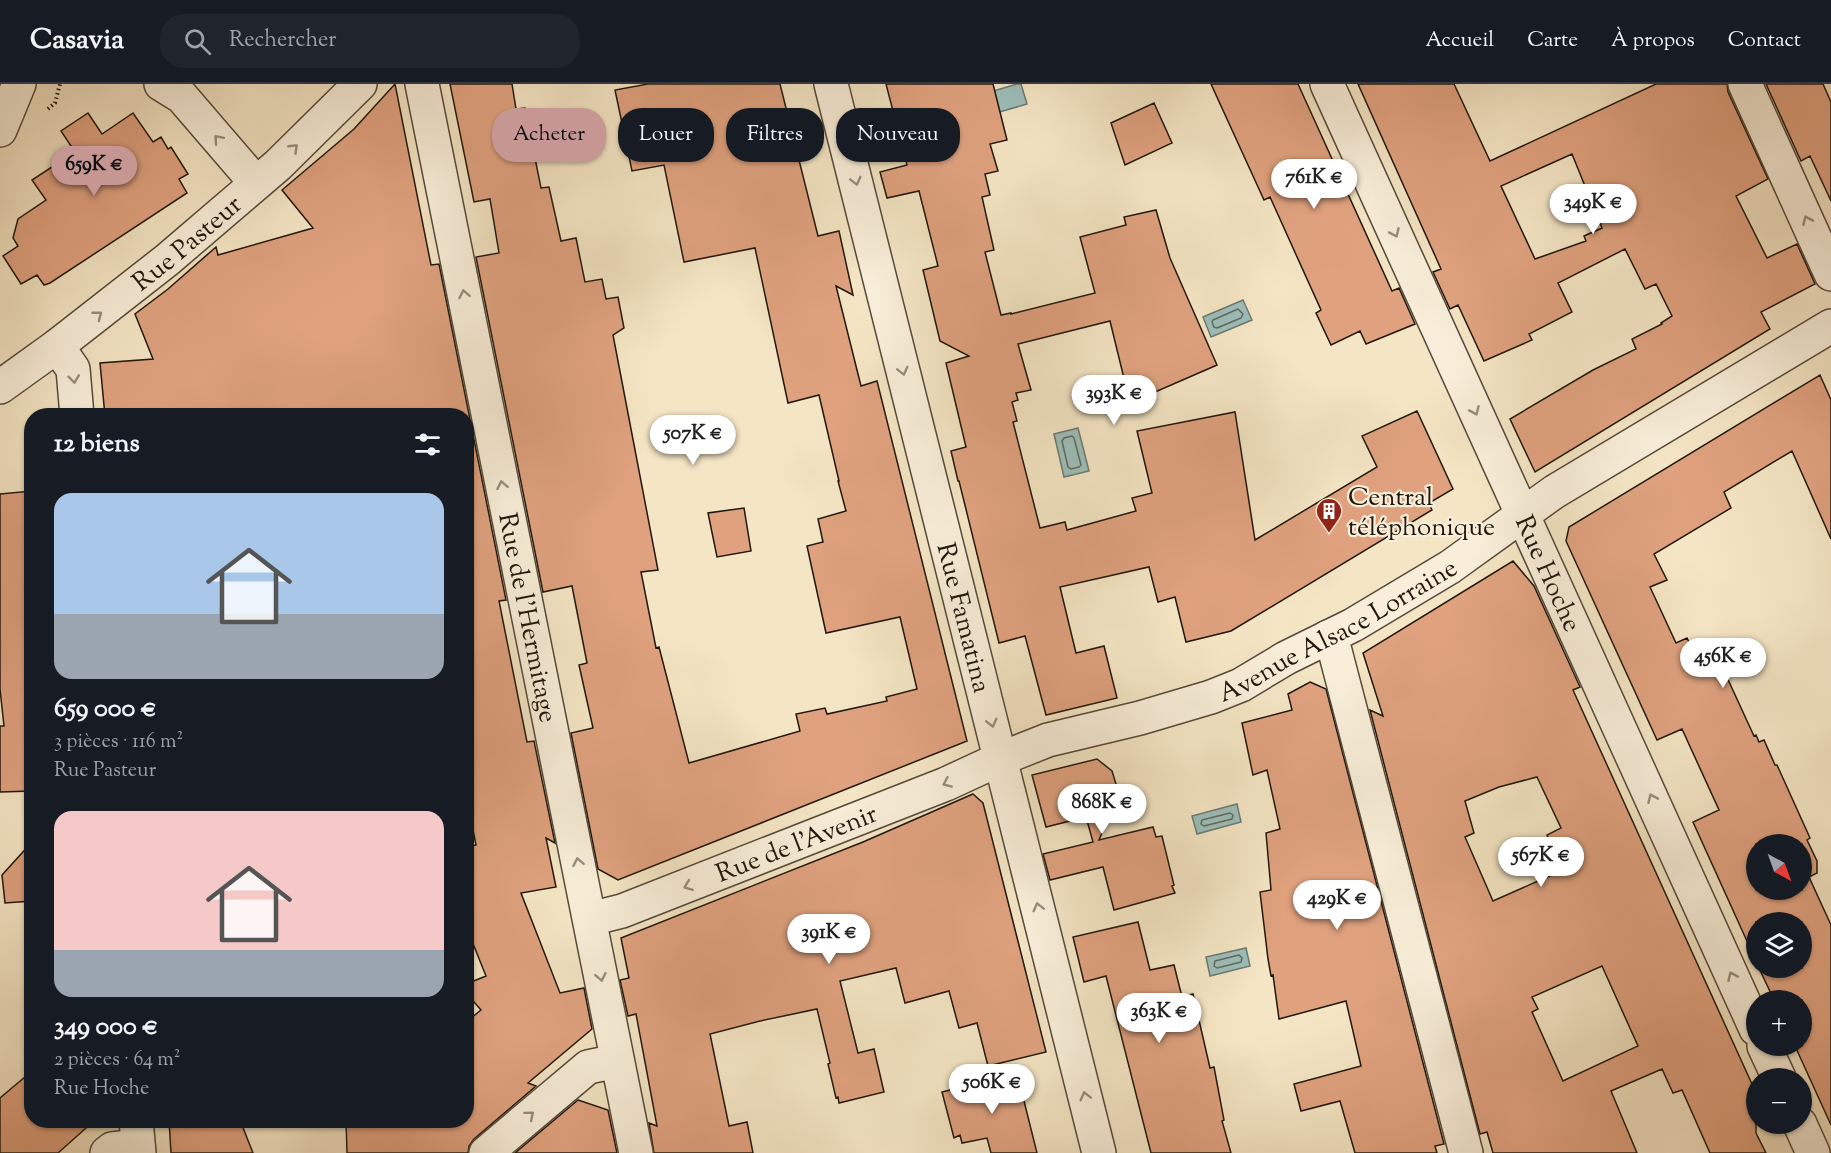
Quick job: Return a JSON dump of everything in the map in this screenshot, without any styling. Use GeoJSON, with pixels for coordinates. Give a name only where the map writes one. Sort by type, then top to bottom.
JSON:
{"type":"FeatureCollection","features":[{"type":"Feature","properties":{"kind":"street"},"geometry":{"type":"LineString","coordinates":[[161,84],[182,97],[256,183]]}},
{"type":"Feature","properties":{"kind":"street","name":"Rue Pasteur"},"geometry":{"type":"LineString","coordinates":[[0,387],[57,346],[167,260],[278,165],[360,84]]}},
{"type":"Feature","properties":{"kind":"street","name":"Rue de l'Hermitage"},"geometry":{"type":"LineString","coordinates":[[422,84],[636,1153]]}},
{"type":"Feature","properties":{"kind":"street","name":"Rue Famatina"},"geometry":{"type":"LineString","coordinates":[[831,84],[1099,1153]]}},
{"type":"Feature","properties":{"kind":"street","name":"Rue Hoche"},"geometry":{"type":"LineString","coordinates":[[1327,84],[1746,1007]]}},
{"type":"Feature","properties":{"kind":"street"},"geometry":{"type":"LineString","coordinates":[[1745,84],[1831,273]]}},
{"type":"Feature","properties":{"kind":"street"},"geometry":{"type":"LineString","coordinates":[[0,130],[16,86]]}},
{"type":"Feature","properties":{"kind":"street","name":"Avenue Alsace Lorraine"},"geometry":{"type":"LineString","coordinates":[[1000,759],[1048,740],[1140,718],[1211,697],[1241,685],[1286,658],[1353,625],[1450,567],[1554,492],[1831,326]]}},
{"type":"Feature","properties":{"kind":"street"},"geometry":{"type":"LineString","coordinates":[[57,346],[74,369],[76,408]]}},
{"type":"Feature","properties":{"kind":"street"},"geometry":{"type":"LineString","coordinates":[[1328,637],[1335,651],[1466,1153]]}},
{"type":"Feature","properties":{"kind":"street","name":"Rue de l'Avenir"},"geometry":{"type":"LineString","coordinates":[[590,919],[622,911],[689,885],[946,784],[1000,759]]}},
{"type":"Feature","properties":{"kind":"street"},"geometry":{"type":"LineString","coordinates":[[486,1153],[588,1067],[617,1061]]}},
{"type":"Feature","properties":{"kind":"street"},"geometry":{"type":"LineString","coordinates":[[1804,1134],[1813,1153]]}},
{"type":"Feature","properties":{"kind":"water"},"geometry":{"type":"Polygon","coordinates":[[[1021,84],[1027,104],[989,115],[983,94],[1021,84]]]}},
{"type":"Feature","properties":{"kind":"water"},"geometry":{"type":"Polygon","coordinates":[[[1243,300],[1252,320],[1211,337],[1203,317],[1243,300]]]}},
{"type":"Feature","properties":{"kind":"water"},"geometry":{"type":"Polygon","coordinates":[[[1078,428],[1089,471],[1064,477],[1054,434],[1078,428]]]}},
{"type":"Feature","properties":{"kind":"water"},"geometry":{"type":"Polygon","coordinates":[[[1237,804],[1241,822],[1197,834],[1192,816],[1237,804]]]}},
{"type":"Feature","properties":{"kind":"water"},"geometry":{"type":"Polygon","coordinates":[[[1246,948],[1250,966],[1210,976],[1206,957],[1246,948]]]}},
{"type":"Feature","properties":{"kind":"building"},"geometry":{"type":"Polygon","coordinates":[[[395,84],[431,265],[439,264],[468,408],[104,408],[100,363],[153,359],[135,314],[216,247],[218,255],[313,228],[282,190],[354,129],[395,84]]]}},
{"type":"Feature","properties":{"kind":"building"},"geometry":{"type":"Polygon","coordinates":[[[450,84],[512,84],[516,108],[492,108],[492,162],[536,162],[541,188],[549,187],[561,241],[576,238],[585,282],[602,279],[606,299],[618,297],[624,328],[613,335],[658,570],[641,572],[656,648],[659,647],[689,763],[800,731],[796,714],[825,708],[827,714],[887,701],[886,697],[917,689],[900,617],[826,633],[807,546],[823,542],[818,519],[846,511],[819,395],[788,403],[755,248],[684,262],[664,165],[632,171],[630,162],[714,162],[714,108],[619,108],[615,90],[648,84],[780,84],[786,108],[726,108],[726,162],[800,162],[818,236],[839,231],[853,295],[836,286],[861,386],[877,381],[967,741],[618,880],[598,869],[571,733],[593,728],[579,665],[587,663],[572,586],[543,592],[476,257],[499,253],[490,199],[474,202],[450,84]]]}},
{"type":"Feature","properties":{"kind":"building"},"geometry":{"type":"Polygon","coordinates":[[[886,84],[993,84],[1007,140],[990,144],[998,171],[985,174],[990,195],[982,197],[994,250],[985,252],[1001,315],[1095,293],[1080,237],[1126,225],[1124,217],[1156,210],[1170,258],[1217,365],[1130,403],[1110,321],[1018,344],[1031,390],[1016,393],[1018,400],[1012,402],[1017,421],[1013,422],[1040,528],[1065,522],[1067,530],[1136,511],[1132,498],[1152,493],[1137,431],[1235,412],[1255,540],[1377,467],[1362,436],[1417,411],[1453,489],[1429,503],[1432,510],[1231,631],[1186,642],[1175,597],[1158,602],[1149,567],[1060,587],[1076,653],[1104,646],[1117,698],[1046,715],[1025,636],[999,643],[958,481],[951,451],[966,447],[946,363],[969,356],[940,341],[923,270],[938,266],[919,191],[887,198],[880,172],[907,165],[906,162],[960,162],[960,108],[892,108],[886,84]]]}},
{"type":"Feature","properties":{"kind":"building"},"geometry":{"type":"Polygon","coordinates":[[[1211,84],[1298,84],[1392,291],[1399,288],[1415,324],[1366,344],[1360,331],[1331,345],[1316,313],[1321,310],[1270,197],[1264,200],[1211,84]]]}},
{"type":"Feature","properties":{"kind":"building"},"geometry":{"type":"Polygon","coordinates":[[[1358,84],[1454,84],[1490,161],[1656,84],[1727,84],[1728,92],[1768,179],[1736,196],[1767,258],[1797,244],[1815,284],[1761,312],[1770,329],[1535,472],[1510,419],[1593,370],[1636,349],[1632,339],[1662,324],[1672,316],[1656,284],[1645,289],[1625,249],[1558,283],[1572,312],[1529,334],[1532,340],[1484,361],[1458,305],[1450,309],[1433,272],[1441,269],[1358,84]],[[1572,154],[1501,186],[1535,259],[1586,241],[1584,236],[1602,228],[1572,154]]]}},
{"type":"Feature","properties":{"kind":"building"},"geometry":{"type":"Polygon","coordinates":[[[1766,84],[1823,84],[1831,102],[1831,201],[1810,156],[1801,161],[1766,84]]]}},
{"type":"Feature","properties":{"kind":"building"},"geometry":{"type":"Polygon","coordinates":[[[1154,103],[1172,143],[1125,165],[1111,123],[1154,103]]]}},
{"type":"Feature","properties":{"kind":"building"},"geometry":{"type":"Polygon","coordinates":[[[88,113],[102,134],[133,113],[153,142],[161,137],[168,149],[171,147],[188,174],[179,179],[187,193],[50,283],[44,285],[37,275],[21,284],[3,256],[18,246],[13,238],[18,219],[46,200],[32,180],[75,152],[61,131],[88,113]]]}},
{"type":"Feature","properties":{"kind":"building"},"geometry":{"type":"Polygon","coordinates":[[[1820,375],[1831,400],[1831,539],[1792,451],[1724,492],[1731,508],[1654,554],[1667,580],[1650,587],[1676,643],[1687,638],[1701,668],[1719,660],[1754,736],[1756,735],[1759,742],[1764,740],[1777,765],[1808,834],[1746,834],[1746,900],[1812,900],[1812,884],[1831,925],[1831,1125],[1812,1083],[1812,1068],[1805,1068],[1800,1056],[1812,1056],[1812,990],[1769,990],[1764,978],[1812,978],[1812,912],[1746,912],[1746,939],[1693,822],[1719,810],[1682,729],[1657,740],[1566,541],[1569,527],[1820,375]]]}},
{"type":"Feature","properties":{"kind":"building"},"geometry":{"type":"Polygon","coordinates":[[[474,440],[506,600],[499,601],[527,742],[534,741],[555,843],[546,838],[556,887],[521,893],[560,993],[584,988],[592,1029],[528,1083],[536,1086],[474,1139],[469,1146],[468,1153],[347,1153],[346,1128],[474,1128],[474,1016],[481,1010],[474,1002],[474,981],[486,976],[474,946],[474,845],[476,845],[474,835],[474,440]]]}},
{"type":"Feature","properties":{"kind":"building"},"geometry":{"type":"Polygon","coordinates":[[[24,492],[24,791],[0,792],[0,726],[4,726],[0,689],[0,494],[24,492]]]}},
{"type":"Feature","properties":{"kind":"building"},"geometry":{"type":"Polygon","coordinates":[[[744,508],[751,551],[717,557],[708,513],[744,508]]]}},
{"type":"Feature","properties":{"kind":"building"},"geometry":{"type":"Polygon","coordinates":[[[1513,561],[1534,586],[1580,687],[1573,690],[1746,1071],[1746,1134],[1756,1134],[1766,1153],[1710,1153],[1682,1090],[1673,1093],[1662,1069],[1611,1091],[1637,1153],[1493,1153],[1487,1132],[1480,1134],[1370,710],[1383,716],[1363,653],[1513,561]],[[1537,777],[1499,787],[1465,801],[1474,833],[1465,837],[1493,901],[1563,870],[1547,835],[1561,828],[1537,777]],[[1602,966],[1532,997],[1538,1009],[1532,1012],[1563,1081],[1638,1046],[1602,966]]]}},
{"type":"Feature","properties":{"kind":"building"},"geometry":{"type":"Polygon","coordinates":[[[1310,682],[1326,689],[1444,1144],[1435,1146],[1437,1153],[1355,1153],[1340,1101],[1301,1111],[1294,1084],[1361,1066],[1346,1001],[1279,1019],[1273,975],[1271,976],[1268,959],[1260,892],[1271,890],[1266,833],[1280,829],[1267,770],[1253,775],[1242,723],[1292,710],[1288,694],[1310,682]]]}},
{"type":"Feature","properties":{"kind":"building"},"geometry":{"type":"Polygon","coordinates":[[[1097,759],[1112,771],[1119,794],[1099,840],[1153,827],[1156,837],[1162,836],[1175,893],[1114,910],[1103,867],[1050,880],[1043,854],[1093,842],[1086,817],[1046,827],[1032,775],[1097,759]]]}},
{"type":"Feature","properties":{"kind":"building"},"geometry":{"type":"Polygon","coordinates":[[[973,794],[983,803],[1046,1052],[988,1066],[977,1023],[959,1028],[949,991],[905,1003],[896,968],[840,981],[858,1053],[874,1049],[884,1092],[839,1103],[828,1064],[830,1063],[817,1009],[710,1034],[729,1126],[747,1122],[753,1153],[654,1153],[649,1123],[657,1126],[636,1014],[628,1016],[620,980],[629,978],[621,938],[863,842],[973,794]]]}},
{"type":"Feature","properties":{"kind":"building"},"geometry":{"type":"Polygon","coordinates":[[[1812,850],[1817,861],[1817,873],[1812,876],[1812,850]]]}},
{"type":"Feature","properties":{"kind":"building"},"geometry":{"type":"Polygon","coordinates":[[[24,851],[24,902],[5,903],[2,875],[24,851]]]}},
{"type":"Feature","properties":{"kind":"building"},"geometry":{"type":"Polygon","coordinates":[[[1138,922],[1150,970],[1174,965],[1182,997],[1193,994],[1210,1068],[1214,1067],[1224,1120],[1222,1121],[1231,1153],[1151,1153],[1106,976],[1084,982],[1073,937],[1138,922]]]}},
{"type":"Feature","properties":{"kind":"building"},"geometry":{"type":"Polygon","coordinates":[[[1017,1073],[1037,1153],[991,1153],[987,1138],[962,1143],[960,1135],[954,1138],[942,1092],[1017,1073]]]}},
{"type":"Feature","properties":{"kind":"building"},"geometry":{"type":"Polygon","coordinates":[[[24,1078],[24,1128],[86,1128],[58,1153],[0,1153],[0,1098],[24,1078]]]}},
{"type":"Feature","properties":{"kind":"building"},"geometry":{"type":"Polygon","coordinates":[[[578,1100],[608,1110],[617,1153],[515,1153],[578,1100]]]}},
{"type":"Feature","properties":{"kind":"building"},"geometry":{"type":"Polygon","coordinates":[[[169,1128],[243,1128],[253,1153],[171,1153],[169,1128]]]}},
{"type":"Feature","properties":{"kind":"place","name":"Central téléphonique"},"geometry":{"type":"Point","coordinates":[1329,534]}}]}
